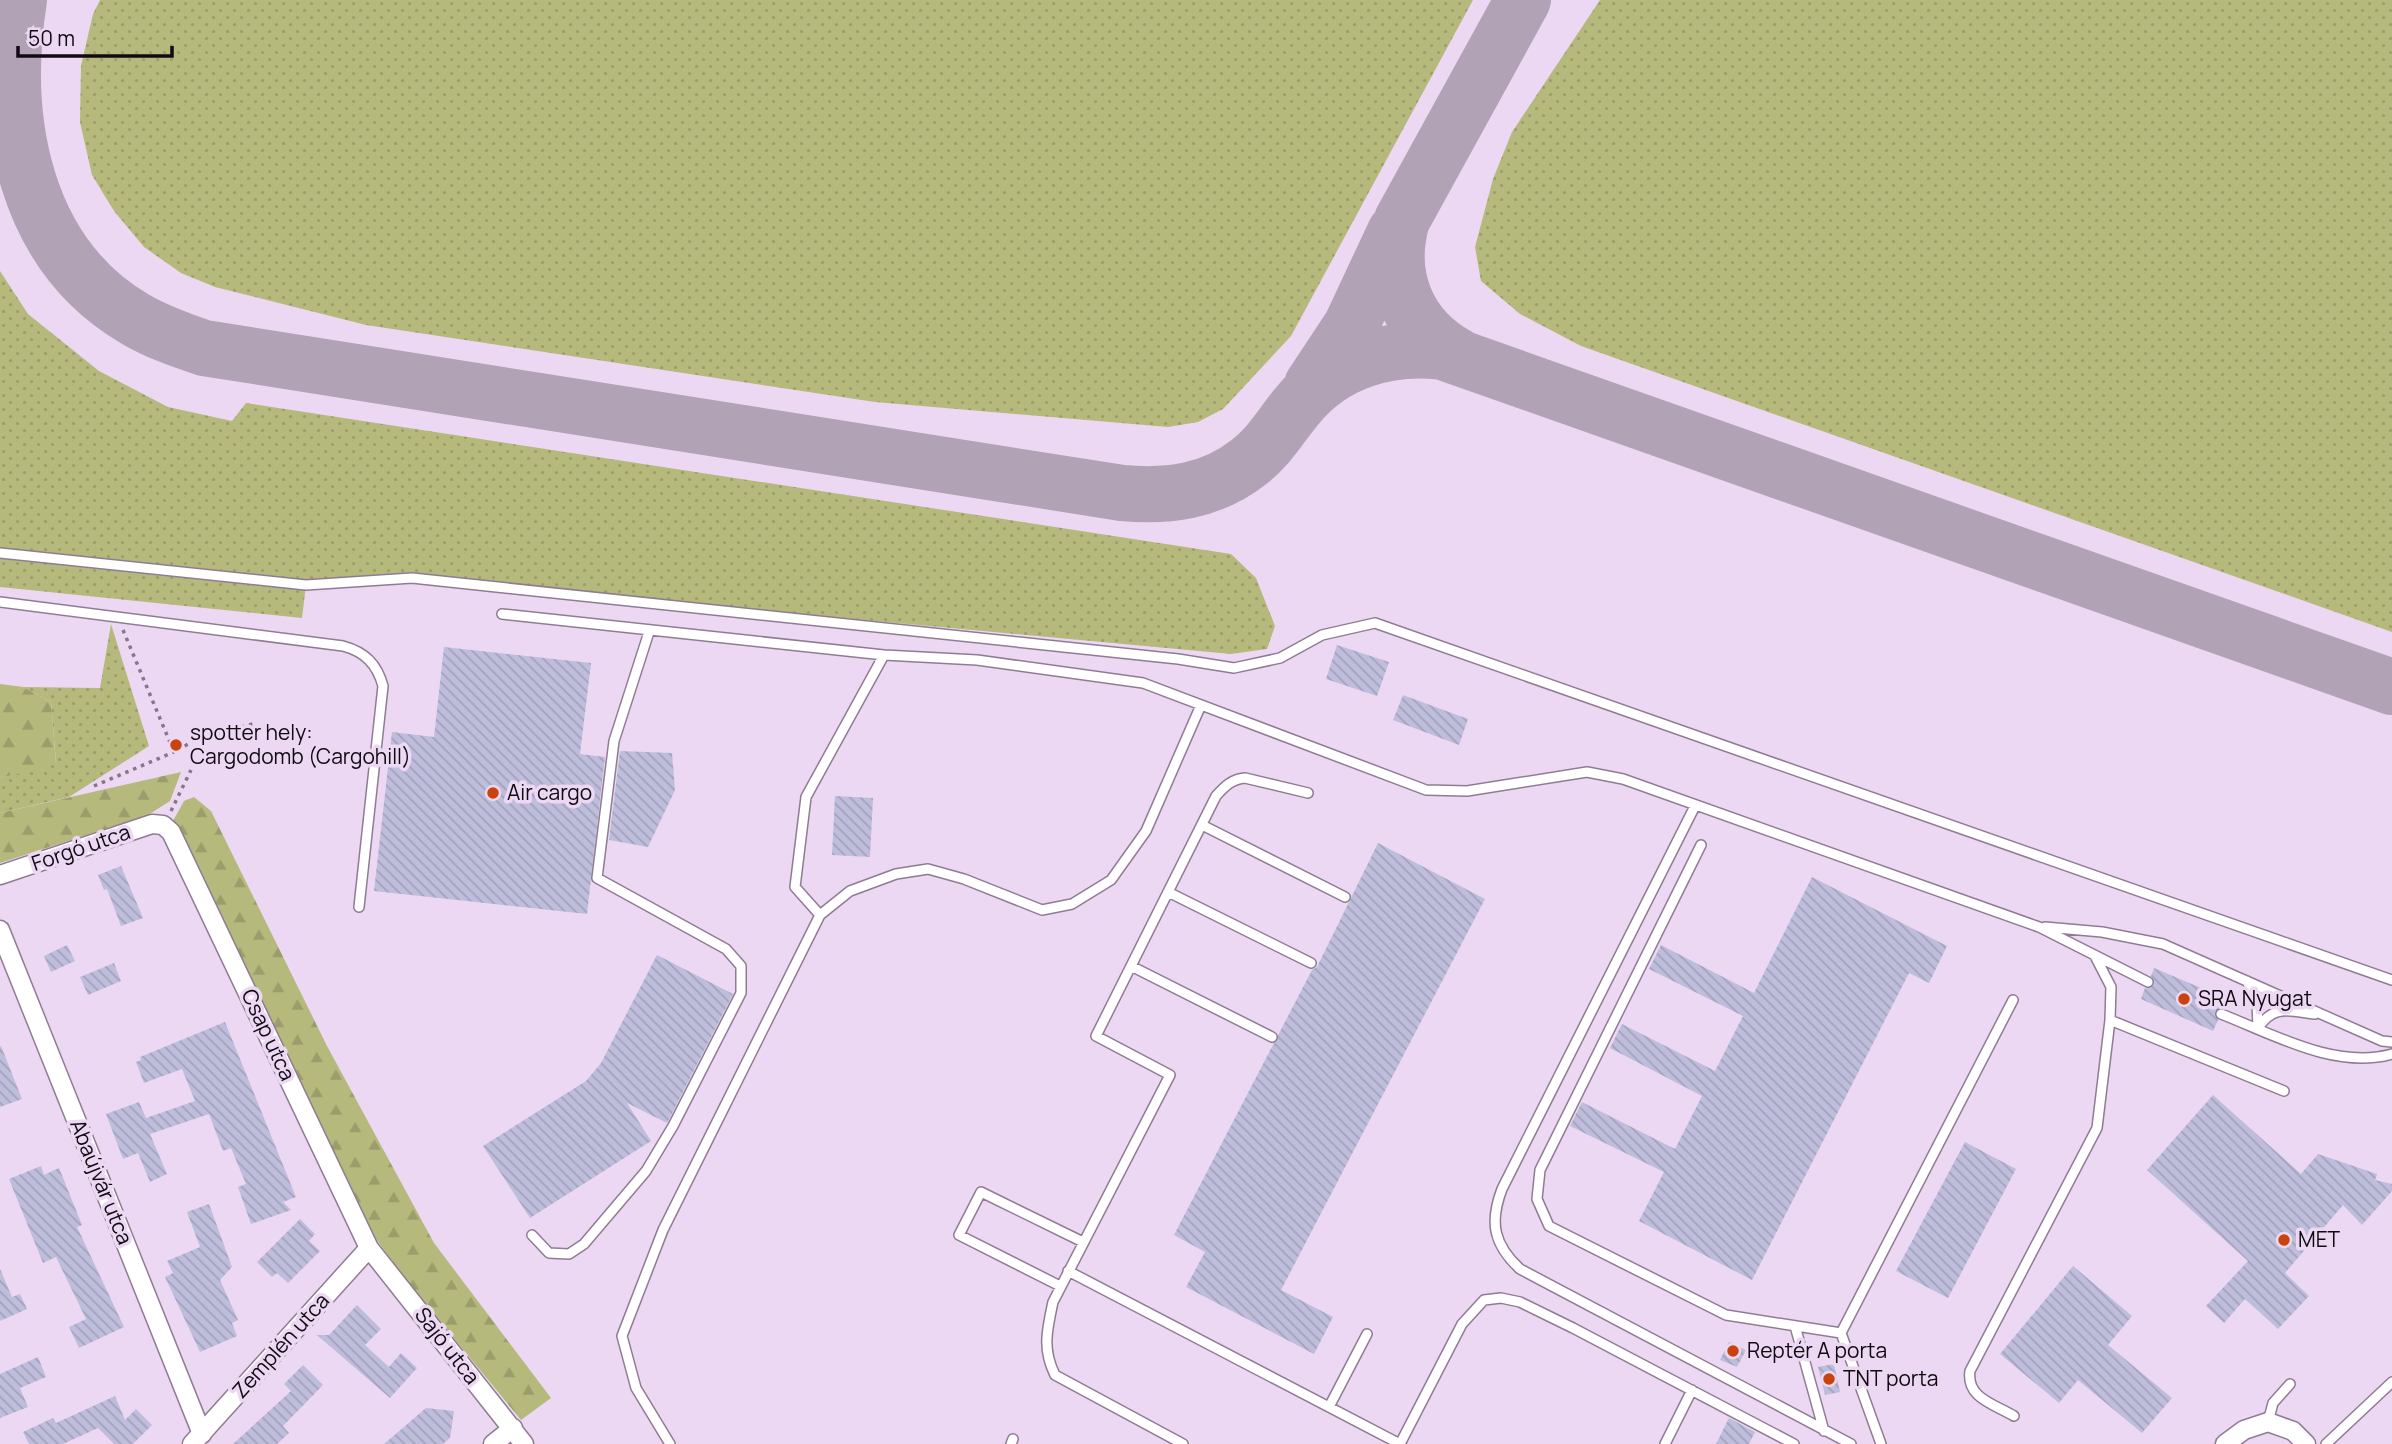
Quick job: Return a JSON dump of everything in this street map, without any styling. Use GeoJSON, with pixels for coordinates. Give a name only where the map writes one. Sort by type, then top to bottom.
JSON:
{"type":"FeatureCollection","features":[{"type":"Feature","properties":{"kind":"street","name":"Forgó utca"},"geometry":{"type":"LineString","coordinates":[[0,875],[152,824],[163,825]]}},
{"type":"Feature","properties":{"kind":"street","name":"Csap utca"},"geometry":{"type":"LineString","coordinates":[[163,825],[171,832],[369,1248]]}},
{"type":"Feature","properties":{"kind":"street","name":"Abaújvár utca"},"geometry":{"type":"LineString","coordinates":[[0,930],[197,1439]]}},
{"type":"Feature","properties":{"kind":"street","name":"Sajó utca"},"geometry":{"type":"LineString","coordinates":[[369,1248],[524,1444]]}},
{"type":"Feature","properties":{"kind":"street","name":"Zemplén utca"},"geometry":{"type":"LineString","coordinates":[[197,1439],[369,1248]]}},
{"type":"Feature","properties":{"kind":"street"},"geometry":{"type":"LineString","coordinates":[[2225,1444],[2244,1430],[2268,1422],[2293,1431],[2305,1444]]}},
{"type":"Feature","properties":{"kind":"street"},"geometry":{"type":"LineString","coordinates":[[493,1444],[513,1428]]}},
{"type":"Feature","properties":{"kind":"lane"},"geometry":{"type":"LineString","coordinates":[[0,553],[306,585],[425,579],[1055,645],[1234,668],[1280,658],[1322,635],[1375,623],[2392,980]]}},
{"type":"Feature","properties":{"kind":"lane"},"geometry":{"type":"LineString","coordinates":[[0,602],[359,650],[379,671],[383,686],[359,907]]}},
{"type":"Feature","properties":{"kind":"lane"},"geometry":{"type":"LineString","coordinates":[[502,614],[649,632],[977,660],[1143,683],[1426,790],[1466,791],[1587,772],[1623,779],[2039,927],[2148,982]]}},
{"type":"Feature","properties":{"kind":"lane"},"geometry":{"type":"LineString","coordinates":[[532,1235],[549,1253],[569,1254],[584,1244],[646,1171],[673,1126],[741,993],[741,966],[726,949],[597,878],[614,741],[649,632]]}},
{"type":"Feature","properties":{"kind":"lane"},"geometry":{"type":"LineString","coordinates":[[820,915],[795,887],[806,797],[884,654]]}},
{"type":"Feature","properties":{"kind":"lane"},"geometry":{"type":"LineString","coordinates":[[670,1444],[636,1388],[622,1336],[663,1230],[820,915],[850,891],[896,874],[928,869],[964,879],[1042,910],[1072,904],[1111,880],[1146,831],[1201,705]]}},
{"type":"Feature","properties":{"kind":"lane"},"geometry":{"type":"LineString","coordinates":[[1183,1444],[1055,1374],[1046,1357],[1045,1337],[1053,1302],[1060,1286],[1170,1075],[1096,1036],[1216,796],[1236,779],[1308,793]]}},
{"type":"Feature","properties":{"kind":"lane"},"geometry":{"type":"LineString","coordinates":[[1695,806],[1502,1189],[1493,1223],[1495,1236],[1501,1249],[1520,1269],[1851,1444]]}},
{"type":"Feature","properties":{"kind":"lane"},"geometry":{"type":"LineString","coordinates":[[1202,825],[1345,897]]}},
{"type":"Feature","properties":{"kind":"lane"},"geometry":{"type":"LineString","coordinates":[[1701,845],[1540,1170],[1537,1199],[1549,1226],[1726,1315],[1841,1333]]}},
{"type":"Feature","properties":{"kind":"lane"},"geometry":{"type":"LineString","coordinates":[[1168,892],[1311,963]]}},
{"type":"Feature","properties":{"kind":"lane"},"geometry":{"type":"LineString","coordinates":[[2039,927],[2102,932],[2163,944],[2382,1041],[2392,1042]]}},
{"type":"Feature","properties":{"kind":"lane"},"geometry":{"type":"LineString","coordinates":[[2014,1416],[1973,1393],[1968,1383],[1970,1371],[2097,1128],[2110,1020],[2111,987],[2094,954]]}},
{"type":"Feature","properties":{"kind":"lane"},"geometry":{"type":"LineString","coordinates":[[1132,966],[1272,1037]]}},
{"type":"Feature","properties":{"kind":"lane"},"geometry":{"type":"LineString","coordinates":[[2247,981],[2257,1001],[2258,1028]]}},
{"type":"Feature","properties":{"kind":"lane"},"geometry":{"type":"LineString","coordinates":[[1881,1444],[1841,1333],[2013,1000]]}},
{"type":"Feature","properties":{"kind":"lane"},"geometry":{"type":"LineString","coordinates":[[2258,1028],[2269,1014],[2279,1011],[2326,1016]]}},
{"type":"Feature","properties":{"kind":"lane"},"geometry":{"type":"LineString","coordinates":[[2221,1014],[2343,1057],[2368,1059],[2392,1054]]}},
{"type":"Feature","properties":{"kind":"lane"},"geometry":{"type":"LineString","coordinates":[[2110,1020],[2284,1091]]}},
{"type":"Feature","properties":{"kind":"lane"},"geometry":{"type":"LineString","coordinates":[[1060,1286],[959,1235],[981,1192],[1083,1242]]}},
{"type":"Feature","properties":{"kind":"lane"},"geometry":{"type":"LineString","coordinates":[[1068,1271],[1400,1444],[1462,1324],[1484,1300],[1500,1298],[1520,1302],[1794,1444]]}},
{"type":"Feature","properties":{"kind":"lane"},"geometry":{"type":"LineString","coordinates":[[1795,1326],[1824,1431]]}},
{"type":"Feature","properties":{"kind":"lane"},"geometry":{"type":"LineString","coordinates":[[1329,1407],[1367,1334]]}},
{"type":"Feature","properties":{"kind":"lane"},"geometry":{"type":"LineString","coordinates":[[2326,1444],[2392,1382]]}},
{"type":"Feature","properties":{"kind":"lane"},"geometry":{"type":"LineString","coordinates":[[2268,1422],[2273,1403],[2290,1384]]}},
{"type":"Feature","properties":{"kind":"lane"},"geometry":{"type":"LineString","coordinates":[[1665,1444],[1692,1390]]}},
{"type":"Feature","properties":{"kind":"path"},"geometry":{"type":"LineString","coordinates":[[117,616],[174,752]]}},
{"type":"Feature","properties":{"kind":"path"},"geometry":{"type":"LineString","coordinates":[[94,786],[174,752],[195,740],[256,723]]}},
{"type":"Feature","properties":{"kind":"path"},"geometry":{"type":"LineString","coordinates":[[163,825],[191,770]]}},
{"type":"Feature","properties":{"kind":"green space"},"geometry":{"type":"Polygon","coordinates":[[[100,0],[1473,0],[1291,336],[1223,409],[1198,422],[1168,427],[875,402],[366,325],[215,287],[181,273],[144,247],[114,211],[92,175],[80,122],[81,66],[93,14],[100,0]]]}},
{"type":"Feature","properties":{"kind":"green space"},"geometry":{"type":"Polygon","coordinates":[[[1600,0],[2392,0],[2392,632],[1581,346],[1520,314],[1481,281],[1475,247],[1493,179],[1512,132],[1600,0]]]}},
{"type":"Feature","properties":{"kind":"green space"},"geometry":{"type":"Polygon","coordinates":[[[0,271],[28,314],[99,371],[168,407],[232,421],[246,403],[1231,554],[1256,578],[1275,626],[1267,649],[1231,654],[412,578],[306,585],[302,618],[0,587],[0,271]]]}},
{"type":"Feature","properties":{"kind":"green space"},"geometry":{"type":"Polygon","coordinates":[[[111,624],[149,746],[69,797],[0,813],[0,778],[56,763],[51,702],[23,687],[100,688],[111,624]]]}},
{"type":"Feature","properties":{"kind":"green space"},"geometry":{"type":"Polygon","coordinates":[[[0,684],[23,687],[51,702],[56,764],[0,778],[0,684]]]}},
{"type":"Feature","properties":{"kind":"green space"},"geometry":{"type":"Polygon","coordinates":[[[181,772],[170,801],[148,815],[0,863],[0,813],[181,772]]]}},
{"type":"Feature","properties":{"kind":"green space"},"geometry":{"type":"Polygon","coordinates":[[[194,797],[211,811],[327,1046],[434,1243],[551,1398],[521,1420],[410,1285],[376,1239],[173,821],[184,801],[194,797]]]}},
{"type":"Feature","properties":{"kind":"building"},"geometry":{"type":"Polygon","coordinates":[[[1337,645],[1389,662],[1377,696],[1326,679],[1337,645]]]}},
{"type":"Feature","properties":{"kind":"building","name":"Air cargo"},"geometry":{"type":"Polygon","coordinates":[[[444,647],[591,663],[580,754],[605,757],[587,914],[374,891],[392,732],[434,737],[444,647]]]}},
{"type":"Feature","properties":{"kind":"building"},"geometry":{"type":"Polygon","coordinates":[[[1403,695],[1468,719],[1459,745],[1393,720],[1403,695]]]}},
{"type":"Feature","properties":{"kind":"building"},"geometry":{"type":"Polygon","coordinates":[[[620,751],[672,753],[675,790],[648,847],[609,840],[620,751]]]}},
{"type":"Feature","properties":{"kind":"building"},"geometry":{"type":"Polygon","coordinates":[[[835,796],[873,798],[870,857],[832,855],[835,796]]]}},
{"type":"Feature","properties":{"kind":"building"},"geometry":{"type":"Polygon","coordinates":[[[1378,843],[1485,899],[1281,1290],[1333,1317],[1314,1354],[1186,1287],[1205,1252],[1174,1235],[1312,970],[1317,967],[1378,843]]]}},
{"type":"Feature","properties":{"kind":"building"},"geometry":{"type":"Polygon","coordinates":[[[121,866],[143,918],[121,926],[107,889],[104,890],[98,875],[121,866]]]}},
{"type":"Feature","properties":{"kind":"building"},"geometry":{"type":"Polygon","coordinates":[[[1812,877],[1947,946],[1929,983],[1909,973],[1752,1280],[1639,1221],[1664,1172],[1570,1126],[1582,1102],[1675,1149],[1702,1096],[1610,1048],[1622,1024],[1715,1071],[1743,1016],[1649,969],[1661,945],[1754,993],[1812,877]]]}},
{"type":"Feature","properties":{"kind":"building"},"geometry":{"type":"Polygon","coordinates":[[[67,945],[75,961],[51,972],[44,956],[67,945]]]}},
{"type":"Feature","properties":{"kind":"building"},"geometry":{"type":"Polygon","coordinates":[[[657,955],[733,994],[667,1123],[627,1103],[651,1141],[530,1218],[483,1146],[586,1081],[601,1063],[657,955]]]}},
{"type":"Feature","properties":{"kind":"building"},"geometry":{"type":"Polygon","coordinates":[[[114,963],[121,981],[88,995],[80,977],[114,963]]]}},
{"type":"Feature","properties":{"kind":"building","name":"SRA Nyugat"},"geometry":{"type":"Polygon","coordinates":[[[2154,968],[2227,999],[2224,1008],[2215,1011],[2218,1020],[2213,1031],[2141,999],[2145,988],[2154,985],[2151,976],[2154,968]]]}},
{"type":"Feature","properties":{"kind":"building"},"geometry":{"type":"Polygon","coordinates":[[[225,1022],[296,1197],[283,1202],[291,1210],[251,1224],[238,1187],[246,1184],[231,1148],[223,1151],[209,1114],[150,1134],[167,1174],[150,1182],[138,1153],[123,1159],[106,1114],[139,1102],[146,1118],[195,1101],[182,1069],[144,1083],[136,1062],[141,1060],[140,1057],[225,1022]]]}},
{"type":"Feature","properties":{"kind":"building"},"geometry":{"type":"Polygon","coordinates":[[[0,1047],[22,1099],[0,1107],[0,1047]]]}},
{"type":"Feature","properties":{"kind":"building"},"geometry":{"type":"Polygon","coordinates":[[[2213,1095],[2301,1174],[2318,1154],[2377,1174],[2375,1180],[2392,1184],[2392,1191],[2362,1225],[2343,1205],[2285,1273],[2309,1296],[2278,1329],[2245,1299],[2224,1323],[2206,1306],[2248,1261],[2147,1170],[2213,1095]]]}},
{"type":"Feature","properties":{"kind":"building"},"geometry":{"type":"Polygon","coordinates":[[[1965,1142],[2016,1169],[1948,1298],[1896,1271],[1965,1142]]]}},
{"type":"Feature","properties":{"kind":"building"},"geometry":{"type":"Polygon","coordinates":[[[41,1166],[44,1175],[59,1168],[82,1225],[77,1227],[124,1327],[79,1348],[69,1327],[86,1319],[56,1257],[43,1263],[9,1179],[41,1166]]]}},
{"type":"Feature","properties":{"kind":"building"},"geometry":{"type":"Polygon","coordinates":[[[209,1204],[232,1267],[220,1280],[238,1320],[232,1323],[237,1336],[200,1352],[165,1277],[173,1273],[167,1261],[200,1247],[187,1212],[209,1204]]]}},
{"type":"Feature","properties":{"kind":"building"},"geometry":{"type":"Polygon","coordinates":[[[300,1219],[315,1234],[309,1241],[320,1251],[288,1283],[277,1273],[272,1277],[257,1262],[300,1219]]]}},
{"type":"Feature","properties":{"kind":"building"},"geometry":{"type":"Polygon","coordinates":[[[2073,1266],[2132,1316],[2108,1345],[2172,1398],[2142,1433],[2078,1380],[2059,1403],[2000,1354],[2073,1266]]]}},
{"type":"Feature","properties":{"kind":"building"},"geometry":{"type":"Polygon","coordinates":[[[0,1269],[12,1297],[20,1294],[27,1309],[0,1321],[0,1269]]]}},
{"type":"Feature","properties":{"kind":"building"},"geometry":{"type":"Polygon","coordinates":[[[357,1305],[381,1329],[365,1345],[389,1367],[401,1353],[417,1368],[390,1398],[317,1335],[329,1335],[357,1305]]]}},
{"type":"Feature","properties":{"kind":"building","name":"Reptér A porta"},"geometry":{"type":"Polygon","coordinates":[[[1729,1342],[1746,1350],[1737,1367],[1720,1360],[1729,1342]]]}},
{"type":"Feature","properties":{"kind":"building"},"geometry":{"type":"Polygon","coordinates":[[[38,1357],[46,1377],[20,1388],[28,1407],[0,1418],[0,1374],[38,1357]]]}},
{"type":"Feature","properties":{"kind":"building","name":"TNT porta"},"geometry":{"type":"Polygon","coordinates":[[[1834,1364],[1840,1392],[1825,1395],[1818,1367],[1834,1364]]]}},
{"type":"Feature","properties":{"kind":"building"},"geometry":{"type":"Polygon","coordinates":[[[303,1365],[323,1385],[283,1426],[289,1433],[277,1444],[233,1444],[291,1391],[284,1384],[303,1365]]]}},
{"type":"Feature","properties":{"kind":"building"},"geometry":{"type":"Polygon","coordinates":[[[115,1396],[125,1420],[136,1409],[152,1425],[133,1444],[114,1444],[98,1428],[63,1444],[29,1444],[23,1432],[53,1418],[56,1423],[115,1396]]]}},
{"type":"Feature","properties":{"kind":"building"},"geometry":{"type":"Polygon","coordinates":[[[426,1408],[454,1411],[450,1438],[443,1444],[384,1444],[426,1408]]]}},
{"type":"Feature","properties":{"kind":"building"},"geometry":{"type":"Polygon","coordinates":[[[1729,1418],[1755,1432],[1749,1444],[1716,1444],[1729,1418]]]}},
{"type":"Feature","properties":{"kind":"taxiway"},"geometry":{"type":"LineString","coordinates":[[19,0],[13,91],[18,137],[28,180],[45,221],[67,259],[97,292],[143,324],[204,348],[1139,494],[1188,490],[1220,480],[1235,472],[1263,449],[1312,390],[1345,367],[1383,354],[1402,351],[1443,352],[2392,687]]}},
{"type":"Feature","properties":{"kind":"taxiway"},"geometry":{"type":"LineString","coordinates":[[1458,356],[1425,331],[1405,298],[1399,280],[1398,241],[1402,220],[1523,0]]}},
{"type":"Feature","properties":{"kind":"taxiway"},"geometry":{"type":"LineString","coordinates":[[1312,385],[1351,326],[1395,232]]}},
{"type":"Feature","properties":{"kind":"place","name":"spotter hely: Cargodomb (Cargohill)"},"geometry":{"type":"Point","coordinates":[176,745]}},
{"type":"Feature","properties":{"kind":"place","name":"Air cargo"},"geometry":{"type":"Point","coordinates":[493,793]}},
{"type":"Feature","properties":{"kind":"place","name":"SRA Nyugat"},"geometry":{"type":"Point","coordinates":[2184,999]}},
{"type":"Feature","properties":{"kind":"place","name":"MET"},"geometry":{"type":"Point","coordinates":[2284,1240]}},
{"type":"Feature","properties":{"kind":"place","name":"Reptér A porta"},"geometry":{"type":"Point","coordinates":[1733,1351]}},
{"type":"Feature","properties":{"kind":"place","name":"TNT porta"},"geometry":{"type":"Point","coordinates":[1829,1379]}}]}
